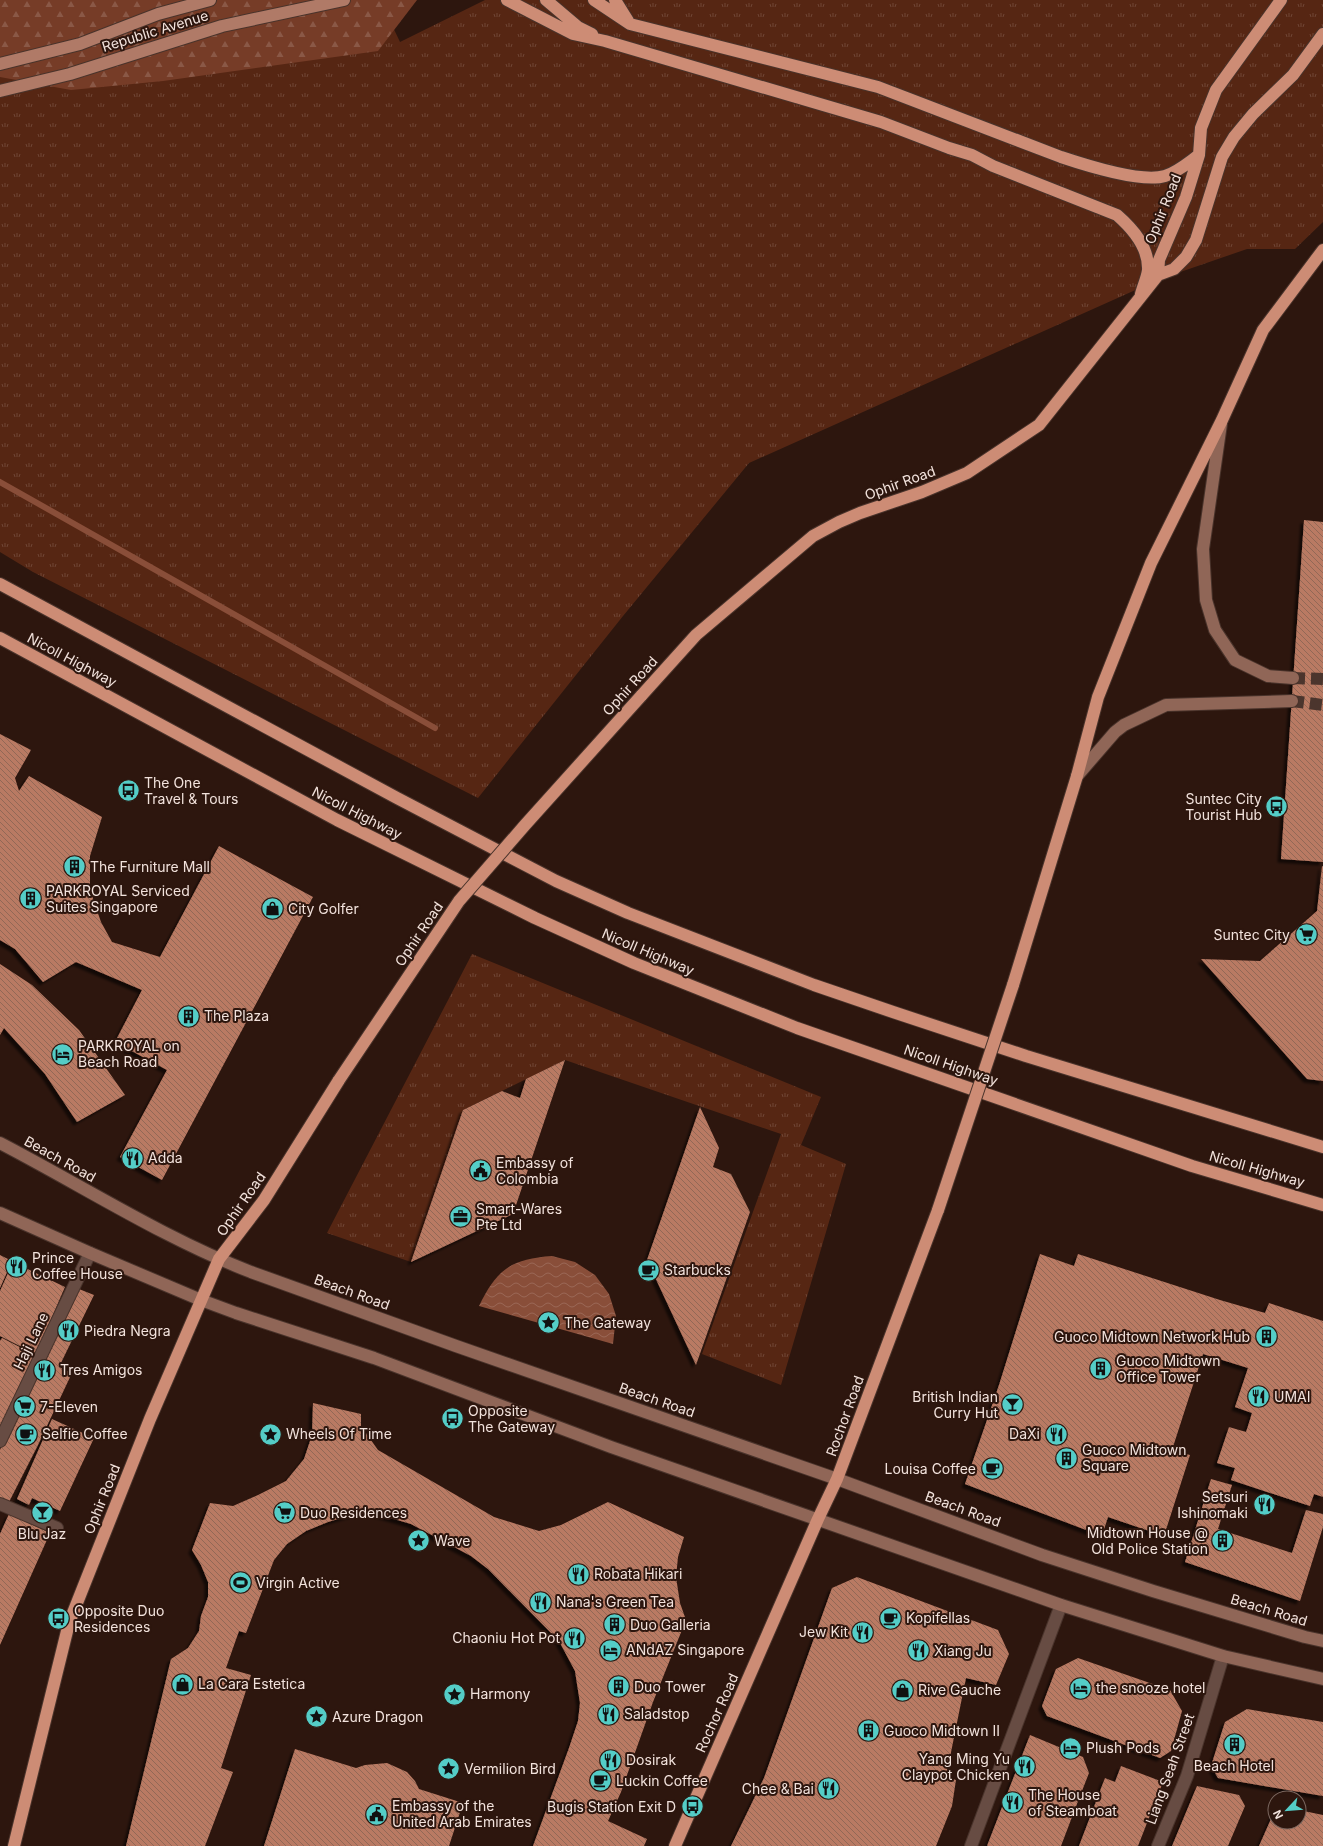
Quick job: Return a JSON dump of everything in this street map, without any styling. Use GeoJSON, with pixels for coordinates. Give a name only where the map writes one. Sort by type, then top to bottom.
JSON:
{"type":"FeatureCollection","features":[{"type":"Feature","properties":{"kind":"highway"},"geometry":{"type":"LineString","coordinates":[[507,0],[573,34],[605,41],[881,122],[949,148],[972,155],[993,166],[1117,215],[1130,226],[1144,247],[1148,269],[1140,299]]}},
{"type":"Feature","properties":{"kind":"highway"},"geometry":{"type":"LineString","coordinates":[[546,0],[578,27],[605,41]]}},
{"type":"Feature","properties":{"kind":"highway"},"geometry":{"type":"LineString","coordinates":[[594,0],[630,24],[878,87],[1061,157],[1120,173],[1156,178],[1167,176],[1199,155]]}},
{"type":"Feature","properties":{"kind":"highway"},"geometry":{"type":"LineString","coordinates":[[615,0],[630,24]]}},
{"type":"Feature","properties":{"kind":"highway","name":"Ophir Road"},"geometry":{"type":"LineString","coordinates":[[1158,275],[1159,260],[1186,197],[1199,155],[1201,128],[1216,90],[1281,0]]}},
{"type":"Feature","properties":{"kind":"highway","name":"Ophir Road"},"geometry":{"type":"LineString","coordinates":[[14,1846],[69,1623],[150,1419],[219,1259],[264,1200],[338,1080],[459,901],[525,825],[696,635],[813,536],[853,516],[922,492],[967,473],[1039,425],[1158,275],[1174,269],[1189,251],[1196,240],[1222,157],[1234,137],[1254,114],[1293,75],[1323,34]]}},
{"type":"Feature","properties":{"kind":"highway","name":"Rochor Road"},"geometry":{"type":"LineString","coordinates":[[675,1846],[818,1519],[837,1479],[938,1210],[1013,985],[1077,776],[1098,697],[1150,563],[1222,420],[1262,330],[1323,250]]}},
{"type":"Feature","properties":{"kind":"highway","name":"Nicoll Highway"},"geometry":{"type":"LineString","coordinates":[[0,584],[397,798],[556,881],[628,913],[814,985],[893,1012],[1033,1058],[1323,1147]]}},
{"type":"Feature","properties":{"kind":"highway","name":"Nicoll Highway"},"geometry":{"type":"LineString","coordinates":[[0,638],[337,820],[535,918],[634,963],[723,999],[828,1038],[1192,1166],[1323,1205]]}},
{"type":"Feature","properties":{"kind":"main road","name":"Republic Avenue"},"geometry":{"type":"LineString","coordinates":[[0,64],[80,44],[158,14],[210,0]]}},
{"type":"Feature","properties":{"kind":"main road","name":"Republic Avenue"},"geometry":{"type":"LineString","coordinates":[[0,91],[70,74],[222,26],[344,0]]}},
{"type":"Feature","properties":{"kind":"main road"},"geometry":{"type":"LineString","coordinates":[[1222,420],[1203,549],[1206,600],[1215,630],[1235,660],[1268,676],[1293,678]]}},
{"type":"Feature","properties":{"kind":"main road"},"geometry":{"type":"LineString","coordinates":[[1077,776],[1115,732],[1124,725],[1166,705],[1292,701]]}},
{"type":"Feature","properties":{"kind":"main road","name":"Beach Road"},"geometry":{"type":"LineString","coordinates":[[0,1143],[133,1216],[219,1259],[463,1349],[837,1479],[1042,1555],[1153,1591],[1305,1637],[1323,1641]]}},
{"type":"Feature","properties":{"kind":"main road"},"geometry":{"type":"LineString","coordinates":[[0,1213],[90,1254],[236,1313],[374,1358],[611,1446],[1060,1605],[1223,1656],[1323,1679]]}},
{"type":"Feature","properties":{"kind":"street","name":"Haji Lane"},"geometry":{"type":"LineString","coordinates":[[0,1441],[90,1254]]}},
{"type":"Feature","properties":{"kind":"street"},"geometry":{"type":"LineString","coordinates":[[0,1504],[57,1528]]}},
{"type":"Feature","properties":{"kind":"street"},"geometry":{"type":"LineString","coordinates":[[971,1846],[1060,1605]]}},
{"type":"Feature","properties":{"kind":"street","name":"Liang Seah Street"},"geometry":{"type":"LineString","coordinates":[[1158,1846],[1186,1776],[1223,1656]]}},
{"type":"Feature","properties":{"kind":"green space"},"geometry":{"type":"Polygon","coordinates":[[[0,0],[380,0],[400,42],[485,0],[1323,0],[1323,222],[1295,249],[1247,249],[1160,279],[749,463],[623,616],[478,798],[33,572],[0,552],[0,0]]]}},
{"type":"Feature","properties":{"kind":"green space"},"geometry":{"type":"Polygon","coordinates":[[[0,0],[417,0],[378,51],[163,81],[71,90],[0,77],[0,0]]]}},
{"type":"Feature","properties":{"kind":"green space"},"geometry":{"type":"Polygon","coordinates":[[[472,954],[821,1097],[801,1145],[846,1164],[781,1385],[702,1354],[781,1134],[565,1060],[463,1110],[411,1262],[327,1233],[472,954]]]}},
{"type":"Feature","properties":{"kind":"water"},"geometry":{"type":"Polygon","coordinates":[[[552,1256],[575,1262],[595,1275],[609,1294],[616,1316],[613,1344],[479,1306],[492,1283],[507,1268],[526,1260],[552,1256]]]}},
{"type":"Feature","properties":{"kind":"building"},"geometry":{"type":"Polygon","coordinates":[[[1304,520],[1323,522],[1323,862],[1281,859],[1304,520]]]}},
{"type":"Feature","properties":{"kind":"building"},"geometry":{"type":"Polygon","coordinates":[[[0,734],[31,750],[15,778],[19,791],[29,776],[102,817],[90,856],[90,890],[101,922],[112,942],[160,957],[219,846],[313,897],[162,1180],[120,1157],[167,1070],[115,1042],[142,990],[76,962],[43,982],[15,949],[0,940],[0,734]]]}},
{"type":"Feature","properties":{"kind":"building","name":"Suntec City"},"geometry":{"type":"Polygon","coordinates":[[[1322,866],[1323,1081],[1307,1079],[1201,959],[1260,961],[1317,911],[1322,866]]]}},
{"type":"Feature","properties":{"kind":"building","name":"PARKROYAL on Beach Road"},"geometry":{"type":"Polygon","coordinates":[[[0,964],[32,985],[79,1030],[125,1095],[77,1122],[45,1074],[4,1028],[0,1035],[0,964]]]}},
{"type":"Feature","properties":{"kind":"building"},"geometry":{"type":"Polygon","coordinates":[[[565,1060],[513,1214],[411,1262],[463,1110],[502,1091],[520,1098],[526,1079],[565,1060]]]}},
{"type":"Feature","properties":{"kind":"building"},"geometry":{"type":"Polygon","coordinates":[[[700,1107],[719,1148],[713,1167],[731,1174],[750,1212],[696,1365],[647,1260],[700,1107]]]}},
{"type":"Feature","properties":{"kind":"building"},"geometry":{"type":"Polygon","coordinates":[[[1040,1254],[1074,1266],[1078,1254],[1265,1313],[1269,1303],[1323,1321],[1323,1497],[1314,1494],[1310,1506],[1231,1480],[1235,1468],[1217,1463],[1229,1427],[1246,1432],[1248,1426],[1252,1413],[1235,1407],[1248,1368],[1203,1354],[1172,1450],[1190,1455],[1164,1536],[1108,1517],[1102,1536],[965,1484],[999,1385],[1040,1254]]]}},
{"type":"Feature","properties":{"kind":"building"},"geometry":{"type":"Polygon","coordinates":[[[0,1255],[12,1261],[0,1288],[0,1255]]]}},
{"type":"Feature","properties":{"kind":"building"},"geometry":{"type":"Polygon","coordinates":[[[13,1262],[65,1287],[36,1354],[0,1336],[0,1291],[13,1262]]]}},
{"type":"Feature","properties":{"kind":"building"},"geometry":{"type":"Polygon","coordinates":[[[79,1289],[94,1295],[59,1367],[72,1373],[8,1504],[0,1500],[0,1450],[79,1289]]]}},
{"type":"Feature","properties":{"kind":"building"},"geometry":{"type":"Polygon","coordinates":[[[2,1338],[37,1356],[0,1430],[0,1341],[2,1338]]]}},
{"type":"Feature","properties":{"kind":"building","name":"Duo Galleria"},"geometry":{"type":"Polygon","coordinates":[[[313,1403],[361,1414],[361,1426],[378,1450],[494,1517],[539,1531],[561,1525],[608,1502],[684,1537],[678,1557],[676,1577],[680,1603],[686,1620],[653,1702],[621,1792],[608,1821],[647,1839],[644,1846],[533,1846],[578,1721],[580,1703],[575,1671],[559,1641],[488,1569],[471,1556],[411,1524],[377,1514],[358,1513],[328,1522],[306,1531],[287,1544],[274,1560],[246,1633],[239,1631],[226,1668],[251,1675],[221,1768],[233,1772],[205,1846],[126,1846],[171,1659],[188,1648],[199,1631],[201,1616],[208,1597],[208,1582],[201,1565],[192,1550],[210,1503],[233,1506],[286,1481],[304,1459],[312,1435],[313,1403]]]}},
{"type":"Feature","properties":{"kind":"building"},"geometry":{"type":"Polygon","coordinates":[[[52,1419],[94,1438],[60,1511],[32,1498],[29,1505],[17,1499],[52,1419]]]}},
{"type":"Feature","properties":{"kind":"building","name":"Midtown House @ Old Police Station"},"geometry":{"type":"Polygon","coordinates":[[[1211,1479],[1232,1485],[1218,1529],[1292,1553],[1306,1510],[1323,1514],[1323,1527],[1300,1601],[1185,1562],[1211,1479]]]}},
{"type":"Feature","properties":{"kind":"building"},"geometry":{"type":"Polygon","coordinates":[[[9,1514],[50,1533],[0,1645],[0,1534],[9,1514]]]}},
{"type":"Feature","properties":{"kind":"building","name":"Guoco Midtown II"},"geometry":{"type":"Polygon","coordinates":[[[857,1577],[998,1630],[1009,1654],[996,1685],[966,1678],[946,1777],[956,1780],[952,1806],[936,1846],[731,1846],[764,1778],[832,1588],[857,1577]]]}},
{"type":"Feature","properties":{"kind":"building"},"geometry":{"type":"Polygon","coordinates":[[[1078,1658],[1170,1690],[1182,1711],[1171,1751],[1160,1758],[1047,1716],[1042,1706],[1056,1669],[1078,1658]]]}},
{"type":"Feature","properties":{"kind":"building"},"geometry":{"type":"Polygon","coordinates":[[[1247,1709],[1323,1722],[1323,1796],[1307,1793],[1307,1790],[1288,1790],[1218,1778],[1211,1766],[1225,1722],[1247,1709]]]}},
{"type":"Feature","properties":{"kind":"building"},"geometry":{"type":"Polygon","coordinates":[[[1030,1735],[1083,1757],[1089,1773],[1061,1846],[987,1846],[1030,1735]]]}},
{"type":"Feature","properties":{"kind":"building"},"geometry":{"type":"Polygon","coordinates":[[[295,1749],[356,1768],[365,1765],[387,1763],[407,1772],[415,1781],[419,1789],[463,1803],[449,1846],[264,1846],[295,1749]]]}},
{"type":"Feature","properties":{"kind":"building"},"geometry":{"type":"Polygon","coordinates":[[[1121,1766],[1163,1782],[1138,1846],[1079,1846],[1105,1778],[1115,1782],[1121,1766]]]}},
{"type":"Feature","properties":{"kind":"building"},"geometry":{"type":"Polygon","coordinates":[[[1197,1786],[1239,1795],[1245,1806],[1228,1846],[1172,1846],[1197,1786]]]}},
{"type":"Feature","properties":{"kind":"building"},"geometry":{"type":"Polygon","coordinates":[[[1307,1812],[1323,1815],[1323,1846],[1259,1846],[1267,1828],[1267,1830],[1307,1830],[1307,1812]]]}},
{"type":"Feature","properties":{"kind":"waterway"},"geometry":{"type":"LineString","coordinates":[[0,482],[435,728]]}},
{"type":"Feature","properties":{"kind":"tunnel"},"geometry":{"type":"LineString","coordinates":[[1293,678],[1323,679]]}},
{"type":"Feature","properties":{"kind":"tunnel"},"geometry":{"type":"LineString","coordinates":[[1292,701],[1323,705]]}},
{"type":"Feature","properties":{"kind":"place","name":"The One Travel & Tours"},"geometry":{"type":"Point","coordinates":[128,791]}},
{"type":"Feature","properties":{"kind":"place","name":"Suntec City Tourist Hub"},"geometry":{"type":"Point","coordinates":[1277,807]}},
{"type":"Feature","properties":{"kind":"place","name":"The Furniture Mall"},"geometry":{"type":"Point","coordinates":[75,867]}},
{"type":"Feature","properties":{"kind":"place","name":"PARKROYAL Serviced Suites Singapore"},"geometry":{"type":"Point","coordinates":[31,899]}},
{"type":"Feature","properties":{"kind":"place","name":"City Golfer"},"geometry":{"type":"Point","coordinates":[272,909]}},
{"type":"Feature","properties":{"kind":"place","name":"Suntec City"},"geometry":{"type":"Point","coordinates":[1306,935]}},
{"type":"Feature","properties":{"kind":"place","name":"The Plaza"},"geometry":{"type":"Point","coordinates":[189,1016]}},
{"type":"Feature","properties":{"kind":"place","name":"PARKROYAL on Beach Road"},"geometry":{"type":"Point","coordinates":[62,1054]}},
{"type":"Feature","properties":{"kind":"place","name":"Adda"},"geometry":{"type":"Point","coordinates":[133,1158]}},
{"type":"Feature","properties":{"kind":"place","name":"Embassy of Colombia"},"geometry":{"type":"Point","coordinates":[480,1171]}},
{"type":"Feature","properties":{"kind":"place","name":"Smart-Wares Pte Ltd"},"geometry":{"type":"Point","coordinates":[460,1217]}},
{"type":"Feature","properties":{"kind":"place","name":"Prince Coffee House"},"geometry":{"type":"Point","coordinates":[16,1266]}},
{"type":"Feature","properties":{"kind":"place","name":"Starbucks"},"geometry":{"type":"Point","coordinates":[649,1270]}},
{"type":"Feature","properties":{"kind":"place","name":"The Gateway"},"geometry":{"type":"Point","coordinates":[549,1323]}},
{"type":"Feature","properties":{"kind":"place","name":"Piedra Negra"},"geometry":{"type":"Point","coordinates":[68,1331]}},
{"type":"Feature","properties":{"kind":"place","name":"Guoco Midtown Network Hub"},"geometry":{"type":"Point","coordinates":[1266,1337]}},
{"type":"Feature","properties":{"kind":"place","name":"Guoco Midtown Office Tower"},"geometry":{"type":"Point","coordinates":[1101,1369]}},
{"type":"Feature","properties":{"kind":"place","name":"Tres Amigos"},"geometry":{"type":"Point","coordinates":[44,1370]}},
{"type":"Feature","properties":{"kind":"place","name":"UMAI"},"geometry":{"type":"Point","coordinates":[1258,1397]}},
{"type":"Feature","properties":{"kind":"place","name":"British Indian Curry Hut"},"geometry":{"type":"Point","coordinates":[1013,1405]}},
{"type":"Feature","properties":{"kind":"place","name":"7-Eleven"},"geometry":{"type":"Point","coordinates":[25,1407]}},
{"type":"Feature","properties":{"kind":"place","name":"Opposite The Gateway"},"geometry":{"type":"Point","coordinates":[453,1419]}},
{"type":"Feature","properties":{"kind":"place","name":"Selfie Coffee"},"geometry":{"type":"Point","coordinates":[26,1434]}},
{"type":"Feature","properties":{"kind":"place","name":"Wheels Of Time"},"geometry":{"type":"Point","coordinates":[270,1434]}},
{"type":"Feature","properties":{"kind":"place","name":"DaXi"},"geometry":{"type":"Point","coordinates":[1056,1434]}},
{"type":"Feature","properties":{"kind":"place","name":"Guoco Midtown Square"},"geometry":{"type":"Point","coordinates":[1066,1458]}},
{"type":"Feature","properties":{"kind":"place","name":"Louisa Coffee"},"geometry":{"type":"Point","coordinates":[992,1469]}},
{"type":"Feature","properties":{"kind":"place","name":"Setsuri Ishinomaki"},"geometry":{"type":"Point","coordinates":[1264,1505]}},
{"type":"Feature","properties":{"kind":"place","name":"Blu Jaz"},"geometry":{"type":"Point","coordinates":[42,1512]}},
{"type":"Feature","properties":{"kind":"place","name":"Duo Residences"},"geometry":{"type":"Point","coordinates":[284,1513]}},
{"type":"Feature","properties":{"kind":"place","name":"Wave"},"geometry":{"type":"Point","coordinates":[419,1541]}},
{"type":"Feature","properties":{"kind":"place","name":"Midtown House @ Old Police Station"},"geometry":{"type":"Point","coordinates":[1223,1541]}},
{"type":"Feature","properties":{"kind":"place","name":"Robata Hikari"},"geometry":{"type":"Point","coordinates":[579,1574]}},
{"type":"Feature","properties":{"kind":"place","name":"Virgin Active"},"geometry":{"type":"Point","coordinates":[241,1583]}},
{"type":"Feature","properties":{"kind":"place","name":"Nana's Green Tea"},"geometry":{"type":"Point","coordinates":[540,1602]}},
{"type":"Feature","properties":{"kind":"place","name":"Kopifellas"},"geometry":{"type":"Point","coordinates":[891,1618]}},
{"type":"Feature","properties":{"kind":"place","name":"Opposite Duo Residences"},"geometry":{"type":"Point","coordinates":[58,1619]}},
{"type":"Feature","properties":{"kind":"place","name":"Duo Galleria"},"geometry":{"type":"Point","coordinates":[614,1625]}},
{"type":"Feature","properties":{"kind":"place","name":"Jew Kit"},"geometry":{"type":"Point","coordinates":[863,1632]}},
{"type":"Feature","properties":{"kind":"place","name":"Chaoniu Hot Pot"},"geometry":{"type":"Point","coordinates":[575,1638]}},
{"type":"Feature","properties":{"kind":"place","name":"ANdAZ Singapore"},"geometry":{"type":"Point","coordinates":[611,1650]}},
{"type":"Feature","properties":{"kind":"place","name":"Xiang Ju"},"geometry":{"type":"Point","coordinates":[919,1651]}},
{"type":"Feature","properties":{"kind":"place","name":"La Cara Estetica"},"geometry":{"type":"Point","coordinates":[182,1684]}},
{"type":"Feature","properties":{"kind":"place","name":"Duo Tower"},"geometry":{"type":"Point","coordinates":[618,1687]}},
{"type":"Feature","properties":{"kind":"place","name":"the snooze hotel"},"geometry":{"type":"Point","coordinates":[1080,1688]}},
{"type":"Feature","properties":{"kind":"place","name":"Rive Gauche"},"geometry":{"type":"Point","coordinates":[902,1690]}},
{"type":"Feature","properties":{"kind":"place","name":"Harmony"},"geometry":{"type":"Point","coordinates":[455,1694]}},
{"type":"Feature","properties":{"kind":"place","name":"Saladstop"},"geometry":{"type":"Point","coordinates":[609,1714]}},
{"type":"Feature","properties":{"kind":"place","name":"Azure Dragon"},"geometry":{"type":"Point","coordinates":[316,1717]}},
{"type":"Feature","properties":{"kind":"place","name":"Guoco Midtown II"},"geometry":{"type":"Point","coordinates":[868,1731]}},
{"type":"Feature","properties":{"kind":"place","name":"Beach Hotel"},"geometry":{"type":"Point","coordinates":[1234,1744]}},
{"type":"Feature","properties":{"kind":"place","name":"Plush Pods"},"geometry":{"type":"Point","coordinates":[1070,1748]}},
{"type":"Feature","properties":{"kind":"place","name":"Dosirak"},"geometry":{"type":"Point","coordinates":[611,1760]}},
{"type":"Feature","properties":{"kind":"place","name":"Yang Ming Yu Claypot Chicken"},"geometry":{"type":"Point","coordinates":[1025,1767]}},
{"type":"Feature","properties":{"kind":"place","name":"Vermilion Bird"},"geometry":{"type":"Point","coordinates":[448,1769]}},
{"type":"Feature","properties":{"kind":"place","name":"Luckin Coffee"},"geometry":{"type":"Point","coordinates":[601,1781]}},
{"type":"Feature","properties":{"kind":"place","name":"Chee & Bai"},"geometry":{"type":"Point","coordinates":[829,1789]}},
{"type":"Feature","properties":{"kind":"place","name":"The House of Steamboat"},"geometry":{"type":"Point","coordinates":[1012,1803]}},
{"type":"Feature","properties":{"kind":"place","name":"Bugis Station Exit D"},"geometry":{"type":"Point","coordinates":[692,1807]}},
{"type":"Feature","properties":{"kind":"place","name":"Embassy of the United Arab Emirates"},"geometry":{"type":"Point","coordinates":[377,1814]}}]}
